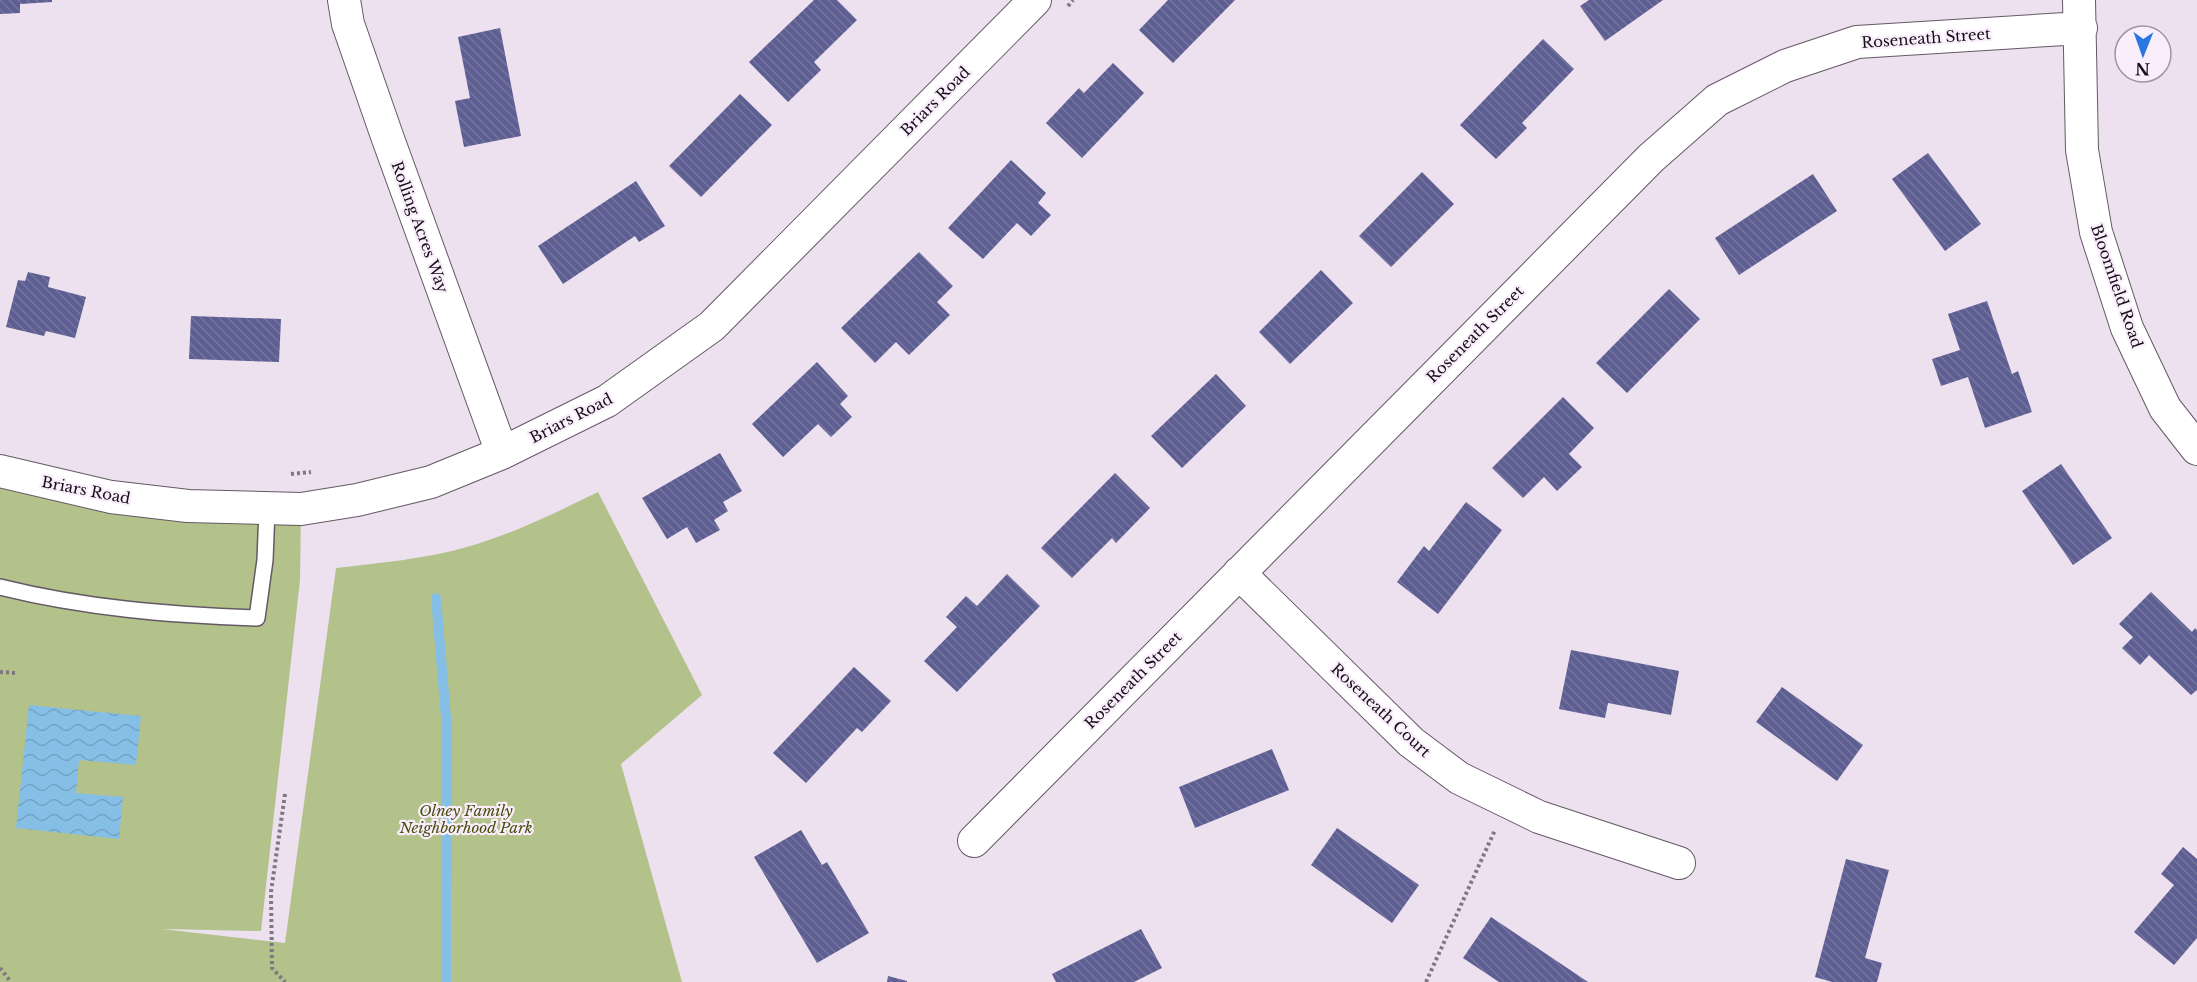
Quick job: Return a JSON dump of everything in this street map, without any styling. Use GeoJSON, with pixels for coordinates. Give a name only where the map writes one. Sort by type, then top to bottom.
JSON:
{"type":"FeatureCollection","features":[{"type":"Feature","properties":{"kind":"street","name":"Rolling Acres Way"},"geometry":{"type":"LineString","coordinates":[[344,0],[348,24],[502,453]]}},
{"type":"Feature","properties":{"kind":"street","name":"Briars Road"},"geometry":{"type":"LineString","coordinates":[[0,471],[111,497],[188,506],[301,509],[357,500],[431,482],[502,453],[607,401],[712,326],[1035,0]]}},
{"type":"Feature","properties":{"kind":"street","name":"Bloomfield Road"},"geometry":{"type":"LineString","coordinates":[[2080,14],[2082,150],[2096,232],[2127,328],[2164,408],[2197,449]]}},
{"type":"Feature","properties":{"kind":"street","name":"Roseneath Street"},"geometry":{"type":"LineString","coordinates":[[974,841],[1651,158],[1717,100],[1785,66],[1857,42],[2080,14]]}},
{"type":"Feature","properties":{"kind":"street","name":"Roseneath Court"},"geometry":{"type":"LineString","coordinates":[[1239,573],[1411,742],[1459,778],[1539,817],[1680,863]]}},
{"type":"Feature","properties":{"kind":"lane"},"geometry":{"type":"LineString","coordinates":[[0,587],[39,597],[108,607],[186,616],[257,618],[265,560],[267,509]]}},
{"type":"Feature","properties":{"kind":"path"},"geometry":{"type":"LineString","coordinates":[[1065,8],[1073,0]]}},
{"type":"Feature","properties":{"kind":"path"},"geometry":{"type":"LineString","coordinates":[[290,474],[312,472]]}},
{"type":"Feature","properties":{"kind":"path"},"geometry":{"type":"LineString","coordinates":[[0,672],[17,673]]}},
{"type":"Feature","properties":{"kind":"path"},"geometry":{"type":"LineString","coordinates":[[285,794],[271,892],[272,968],[285,982]]}},
{"type":"Feature","properties":{"kind":"path"},"geometry":{"type":"LineString","coordinates":[[1426,982],[1508,802]]}},
{"type":"Feature","properties":{"kind":"path"},"geometry":{"type":"LineString","coordinates":[[0,968],[11,982]]}},
{"type":"Feature","properties":{"kind":"green space","name":"Olney Family Neighborhood Park"},"geometry":{"type":"Polygon","coordinates":[[[0,471],[301,509],[300,580],[261,931],[162,929],[285,943],[336,568],[418,558],[467,547],[517,529],[598,492],[702,695],[621,764],[682,982],[0,982],[0,471]]]}},
{"type":"Feature","properties":{"kind":"water"},"geometry":{"type":"Polygon","coordinates":[[[29,705],[141,716],[136,765],[79,760],[76,793],[123,797],[119,839],[16,828],[29,705]]]}},
{"type":"Feature","properties":{"kind":"building"},"geometry":{"type":"Polygon","coordinates":[[[0,0],[52,0],[52,2],[20,4],[20,13],[0,14],[0,0]]]}},
{"type":"Feature","properties":{"kind":"building"},"geometry":{"type":"Polygon","coordinates":[[[814,0],[837,0],[857,20],[814,62],[821,70],[788,102],[749,62],[814,0]]]}},
{"type":"Feature","properties":{"kind":"building"},"geometry":{"type":"Polygon","coordinates":[[[1168,0],[1235,0],[1173,63],[1139,30],[1168,0]]]}},
{"type":"Feature","properties":{"kind":"building"},"geometry":{"type":"Polygon","coordinates":[[[1589,0],[1663,0],[1605,41],[1580,6],[1589,0]]]}},
{"type":"Feature","properties":{"kind":"building"},"geometry":{"type":"Polygon","coordinates":[[[500,28],[521,136],[464,147],[455,101],[470,98],[458,37],[500,28]]]}},
{"type":"Feature","properties":{"kind":"building"},"geometry":{"type":"Polygon","coordinates":[[[1543,39],[1574,69],[1522,123],[1527,128],[1496,159],[1460,125],[1543,39]]]}},
{"type":"Feature","properties":{"kind":"building"},"geometry":{"type":"Polygon","coordinates":[[[1113,63],[1144,93],[1082,158],[1046,123],[1079,88],[1084,93],[1113,63]]]}},
{"type":"Feature","properties":{"kind":"building"},"geometry":{"type":"Polygon","coordinates":[[[740,94],[772,125],[701,197],[669,166],[740,94]]]}},
{"type":"Feature","properties":{"kind":"building"},"geometry":{"type":"Polygon","coordinates":[[[1928,153],[1981,224],[1945,251],[1892,179],[1928,153]]]}},
{"type":"Feature","properties":{"kind":"building"},"geometry":{"type":"Polygon","coordinates":[[[1011,160],[1046,193],[1038,203],[1051,215],[1031,236],[1017,223],[983,259],[948,228],[1011,160]]]}},
{"type":"Feature","properties":{"kind":"building"},"geometry":{"type":"Polygon","coordinates":[[[1422,172],[1454,204],[1391,267],[1359,236],[1422,172]]]}},
{"type":"Feature","properties":{"kind":"building"},"geometry":{"type":"Polygon","coordinates":[[[1813,174],[1837,211],[1739,275],[1715,238],[1813,174]]]}},
{"type":"Feature","properties":{"kind":"building"},"geometry":{"type":"Polygon","coordinates":[[[636,181],[665,226],[639,242],[635,236],[563,284],[538,246],[636,181]]]}},
{"type":"Feature","properties":{"kind":"building"},"geometry":{"type":"Polygon","coordinates":[[[919,252],[953,286],[937,302],[950,315],[909,355],[896,342],[875,363],[841,328],[919,252]]]}},
{"type":"Feature","properties":{"kind":"building"},"geometry":{"type":"Polygon","coordinates":[[[1321,270],[1353,303],[1290,364],[1259,332],[1321,270]]]}},
{"type":"Feature","properties":{"kind":"building"},"geometry":{"type":"Polygon","coordinates":[[[28,272],[50,277],[48,287],[86,297],[75,338],[46,331],[44,336],[6,327],[18,280],[25,281],[28,272]]]}},
{"type":"Feature","properties":{"kind":"building"},"geometry":{"type":"Polygon","coordinates":[[[1669,289],[1700,319],[1627,393],[1596,363],[1669,289]]]}},
{"type":"Feature","properties":{"kind":"building"},"geometry":{"type":"Polygon","coordinates":[[[1987,301],[2012,374],[2018,371],[2032,412],[1985,428],[1968,377],[1941,386],[1932,359],[1960,350],[1948,314],[1987,301]]]}},
{"type":"Feature","properties":{"kind":"building"},"geometry":{"type":"Polygon","coordinates":[[[191,316],[281,319],[279,362],[189,359],[191,316]]]}},
{"type":"Feature","properties":{"kind":"building"},"geometry":{"type":"Polygon","coordinates":[[[817,362],[848,396],[840,404],[852,417],[831,437],[818,424],[783,457],[752,424],[817,362]]]}},
{"type":"Feature","properties":{"kind":"building"},"geometry":{"type":"Polygon","coordinates":[[[1216,374],[1246,406],[1182,468],[1151,436],[1216,374]]]}},
{"type":"Feature","properties":{"kind":"building"},"geometry":{"type":"Polygon","coordinates":[[[1563,397],[1594,428],[1569,454],[1582,467],[1557,491],[1544,477],[1523,498],[1492,468],[1563,397]]]}},
{"type":"Feature","properties":{"kind":"building"},"geometry":{"type":"Polygon","coordinates":[[[720,453],[742,491],[723,502],[728,511],[714,520],[720,530],[696,543],[687,527],[667,539],[642,498],[720,453]]]}},
{"type":"Feature","properties":{"kind":"building"},"geometry":{"type":"Polygon","coordinates":[[[2061,464],[2112,538],[2073,565],[2022,491],[2061,464]]]}},
{"type":"Feature","properties":{"kind":"building"},"geometry":{"type":"Polygon","coordinates":[[[1115,473],[1150,508],[1116,543],[1112,538],[1072,578],[1041,548],[1115,473]]]}},
{"type":"Feature","properties":{"kind":"building"},"geometry":{"type":"Polygon","coordinates":[[[1466,502],[1502,530],[1438,614],[1397,582],[1424,546],[1429,551],[1466,502]]]}},
{"type":"Feature","properties":{"kind":"building"},"geometry":{"type":"Polygon","coordinates":[[[1007,574],[1040,606],[957,692],[924,661],[957,627],[946,617],[966,596],[977,606],[1007,574]]]}},
{"type":"Feature","properties":{"kind":"building"},"geometry":{"type":"Polygon","coordinates":[[[2151,592],[2192,632],[2195,628],[2197,630],[2197,690],[2191,695],[2149,655],[2140,665],[2122,648],[2133,637],[2119,624],[2151,592]]]}},
{"type":"Feature","properties":{"kind":"building"},"geometry":{"type":"Polygon","coordinates":[[[1571,650],[1679,671],[1671,715],[1608,703],[1605,718],[1559,709],[1571,650]]]}},
{"type":"Feature","properties":{"kind":"building"},"geometry":{"type":"Polygon","coordinates":[[[854,667],[891,701],[862,732],[857,728],[806,783],[773,753],[854,667]]]}},
{"type":"Feature","properties":{"kind":"building"},"geometry":{"type":"Polygon","coordinates":[[[1782,687],[1863,745],[1837,781],[1756,722],[1782,687]]]}},
{"type":"Feature","properties":{"kind":"building"},"geometry":{"type":"Polygon","coordinates":[[[1272,749],[1289,790],[1195,828],[1179,787],[1272,749]]]}},
{"type":"Feature","properties":{"kind":"building"},"geometry":{"type":"Polygon","coordinates":[[[1337,828],[1419,885],[1392,923],[1311,865],[1337,828]]]}},
{"type":"Feature","properties":{"kind":"building"},"geometry":{"type":"Polygon","coordinates":[[[801,830],[822,865],[827,862],[869,933],[817,963],[754,857],[801,830]]]}},
{"type":"Feature","properties":{"kind":"building"},"geometry":{"type":"Polygon","coordinates":[[[2183,847],[2197,859],[2197,938],[2174,965],[2134,932],[2174,885],[2161,874],[2183,847]]]}},
{"type":"Feature","properties":{"kind":"building"},"geometry":{"type":"Polygon","coordinates":[[[1846,859],[1889,870],[1865,958],[1882,963],[1877,982],[1832,982],[1815,977],[1846,859]]]}},
{"type":"Feature","properties":{"kind":"building"},"geometry":{"type":"Polygon","coordinates":[[[1491,917],[1588,982],[1499,982],[1463,958],[1491,917]]]}},
{"type":"Feature","properties":{"kind":"building"},"geometry":{"type":"Polygon","coordinates":[[[1141,929],[1162,968],[1134,982],[1056,982],[1052,974],[1141,929]]]}},
{"type":"Feature","properties":{"kind":"building"},"geometry":{"type":"Polygon","coordinates":[[[888,976],[907,981],[907,982],[887,982],[888,976]]]}},
{"type":"Feature","properties":{"kind":"waterway"},"geometry":{"type":"LineString","coordinates":[[436,598],[447,730],[446,982]]}}]}
